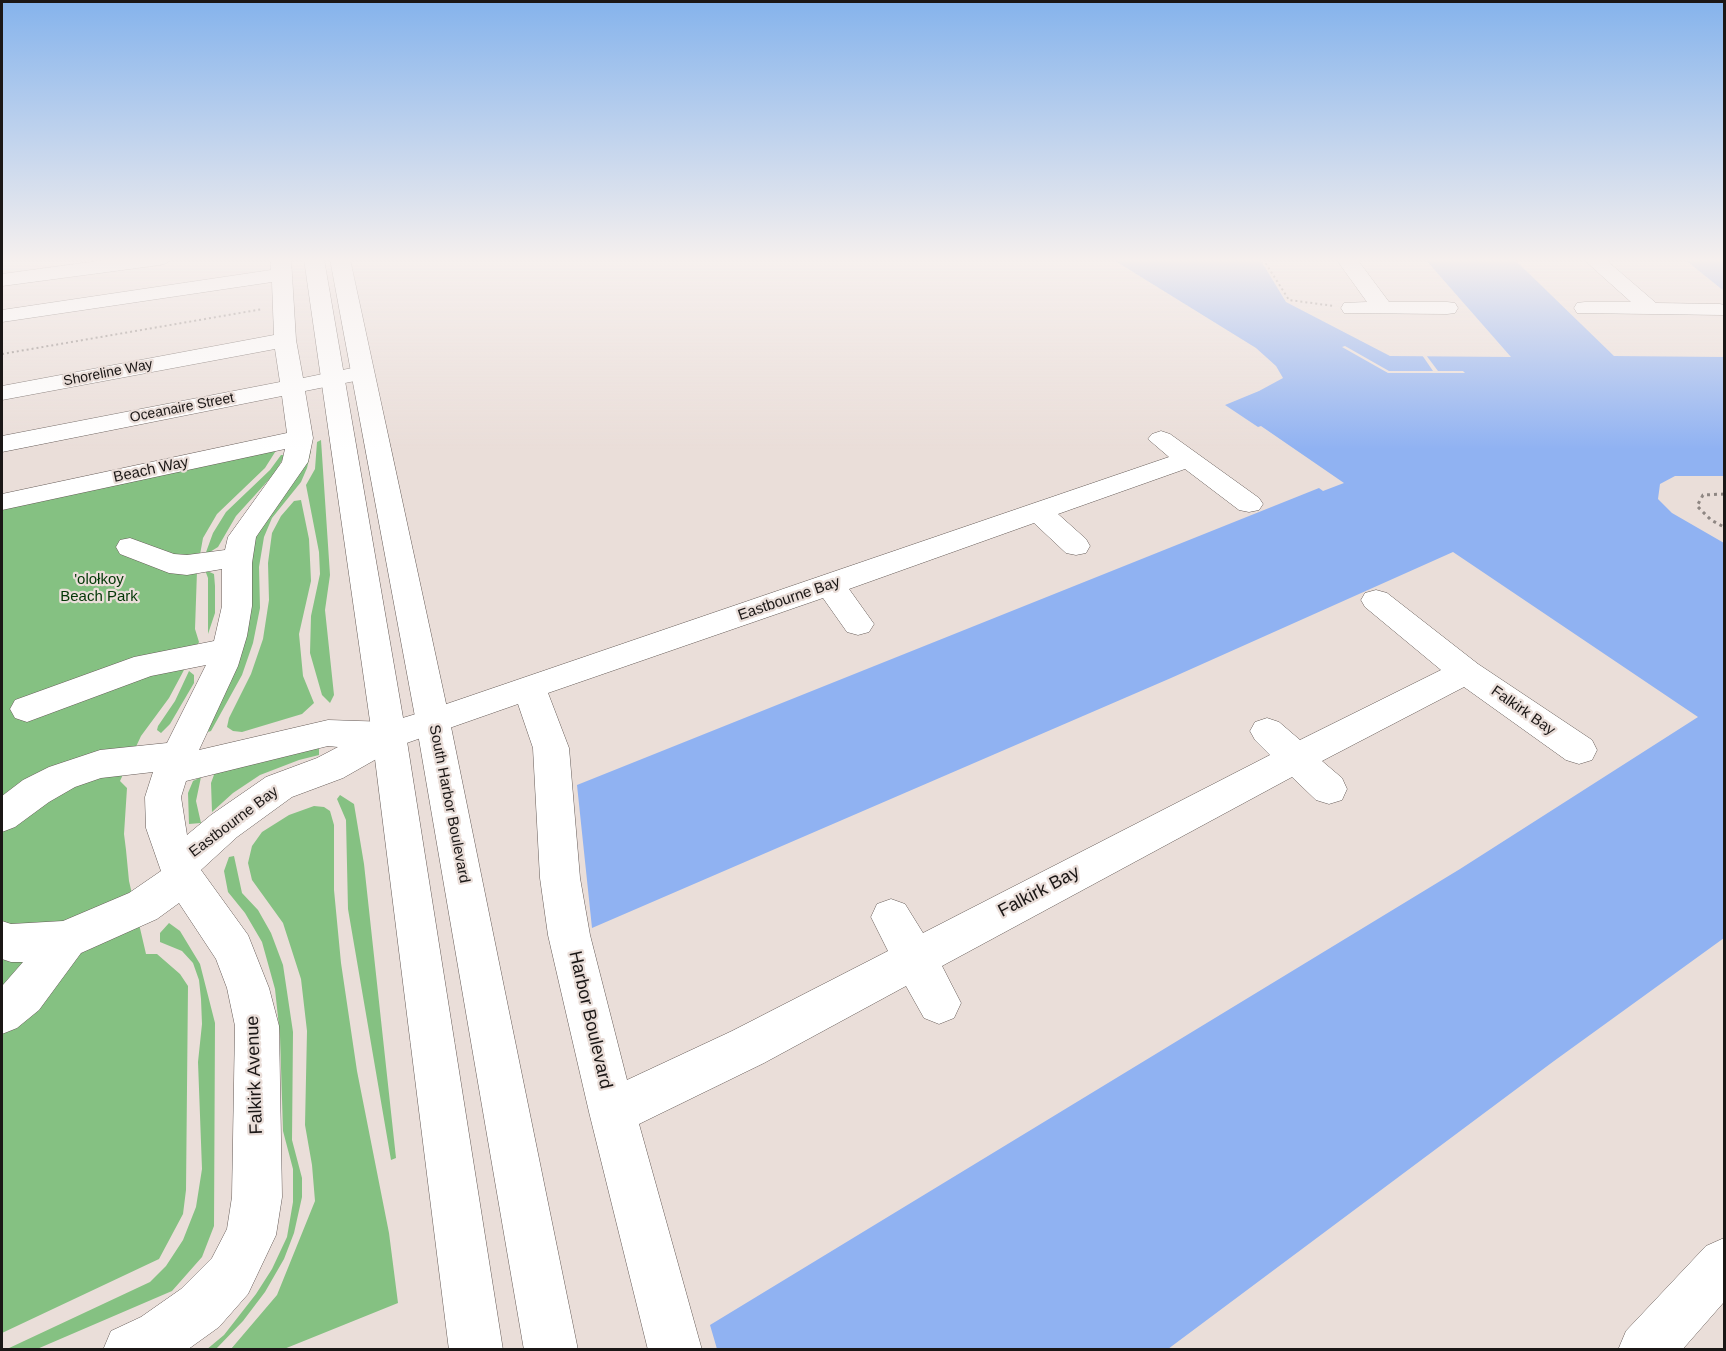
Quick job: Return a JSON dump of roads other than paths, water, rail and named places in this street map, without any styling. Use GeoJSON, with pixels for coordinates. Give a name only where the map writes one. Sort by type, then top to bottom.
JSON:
{"type":"FeatureCollection","features":[{"type":"Feature","properties":{"kind":"street"},"geometry":{"type":"LineString","coordinates":[[284,322],[285,340],[300,438]]}},
{"type":"Feature","properties":{"kind":"street","name":"South Harbor Boulevard"},"geometry":{"type":"LineString","coordinates":[[332,322],[433,722],[551,1350]]}},
{"type":"Feature","properties":{"kind":"street","name":"South Harbor Boulevard"},"geometry":{"type":"LineString","coordinates":[[344,322],[347,375],[389,735],[476,1350]]}},
{"type":"Feature","properties":{"kind":"street","name":"Shoreline Way"},"geometry":{"type":"LineString","coordinates":[[2,393],[285,340]]}},
{"type":"Feature","properties":{"kind":"street","name":"Oceanaire Street"},"geometry":{"type":"LineString","coordinates":[[2,444],[347,375]]}},
{"type":"Feature","properties":{"kind":"street","name":"Beach Way"},"geometry":{"type":"LineString","coordinates":[[2,502],[300,438]]}},
{"type":"Feature","properties":{"kind":"street","name":"Falkirk Avenue"},"geometry":{"type":"LineString","coordinates":[[130,1350],[160,1336],[200,1308],[230,1276],[251,1235],[257,1197],[257,1026],[250,997],[233,949],[181,871],[165,828],[163,797],[175,763],[222,666],[227,650],[237,606],[238,557],[242,537],[295,462],[300,438]]}},
{"type":"Feature","properties":{"kind":"street"},"geometry":{"type":"LineString","coordinates":[[1161,439],[1249,504]]}},
{"type":"Feature","properties":{"kind":"street","name":"Eastbourne Bay"},"geometry":{"type":"LineString","coordinates":[[66,940],[142,906],[181,871],[224,826],[279,787],[330,768],[389,735],[433,722],[830,585],[1188,459]]}},
{"type":"Feature","properties":{"kind":"street"},"geometry":{"type":"LineString","coordinates":[[1038,512],[1076,546]]}},
{"type":"Feature","properties":{"kind":"street"},"geometry":{"type":"LineString","coordinates":[[130,547],[170,563],[187,565],[238,557]]}},
{"type":"Feature","properties":{"kind":"street"},"geometry":{"type":"LineString","coordinates":[[830,585],[858,624]]}},
{"type":"Feature","properties":{"kind":"street","name":"Falkirk Bay"},"geometry":{"type":"LineString","coordinates":[[1377,600],[1466,672],[1579,750]]}},
{"type":"Feature","properties":{"kind":"street"},"geometry":{"type":"LineString","coordinates":[[27,708],[146,665],[227,650]]}},
{"type":"Feature","properties":{"kind":"street","name":"Falkirk Bay"},"geometry":{"type":"LineString","coordinates":[[612,1112],[748,1047],[1296,758],[1466,672]]}},
{"type":"Feature","properties":{"kind":"street","name":"Harbor Boulevard"},"geometry":{"type":"LineString","coordinates":[[529,687],[551,748],[560,878],[569,935],[612,1112],[675,1350]]}},
{"type":"Feature","properties":{"kind":"street"},"geometry":{"type":"LineString","coordinates":[[1267,731],[1329,789]]}},
{"type":"Feature","properties":{"kind":"street","name":"Eastbourne Bay"},"geometry":{"type":"LineString","coordinates":[[2,816],[36,790],[62,777],[100,764],[137,759],[175,763],[215,761],[328,733],[389,735]]}},
{"type":"Feature","properties":{"kind":"street"},"geometry":{"type":"LineString","coordinates":[[891,917],[939,1004]]}},
{"type":"Feature","properties":{"kind":"street"},"geometry":{"type":"LineString","coordinates":[[2,940],[11,943],[46,943],[66,940]]}},
{"type":"Feature","properties":{"kind":"street"},"geometry":{"type":"LineString","coordinates":[[2,1012],[24,995],[66,940]]}},
{"type":"Feature","properties":{"kind":"street"},"geometry":{"type":"LineString","coordinates":[[1645,1350],[1725,1264]]}},
{"type":"Feature","properties":{"kind":"water"},"geometry":{"type":"Polygon","coordinates":[[[1214,322],[1325,322],[1390,356],[1511,357],[1480,322],[1579,322],[1614,356],[1724,357],[1724,476],[1675,476],[1660,484],[1658,499],[1672,513],[1724,543],[1724,938],[1554,1061],[1168,1349],[717,1349],[710,1325],[1460,869],[1698,717],[1453,552],[1171,678],[592,928],[577,785],[1319,488],[1323,491],[1344,483],[1261,426],[1258,427],[1225,405],[1283,378],[1276,366],[1256,348],[1214,322]]]}},
{"type":"Feature","properties":{"kind":"park label","name":"'olołkoy Beach Park"},"geometry":{"type":"Point","coordinates":[99,588]}}]}
